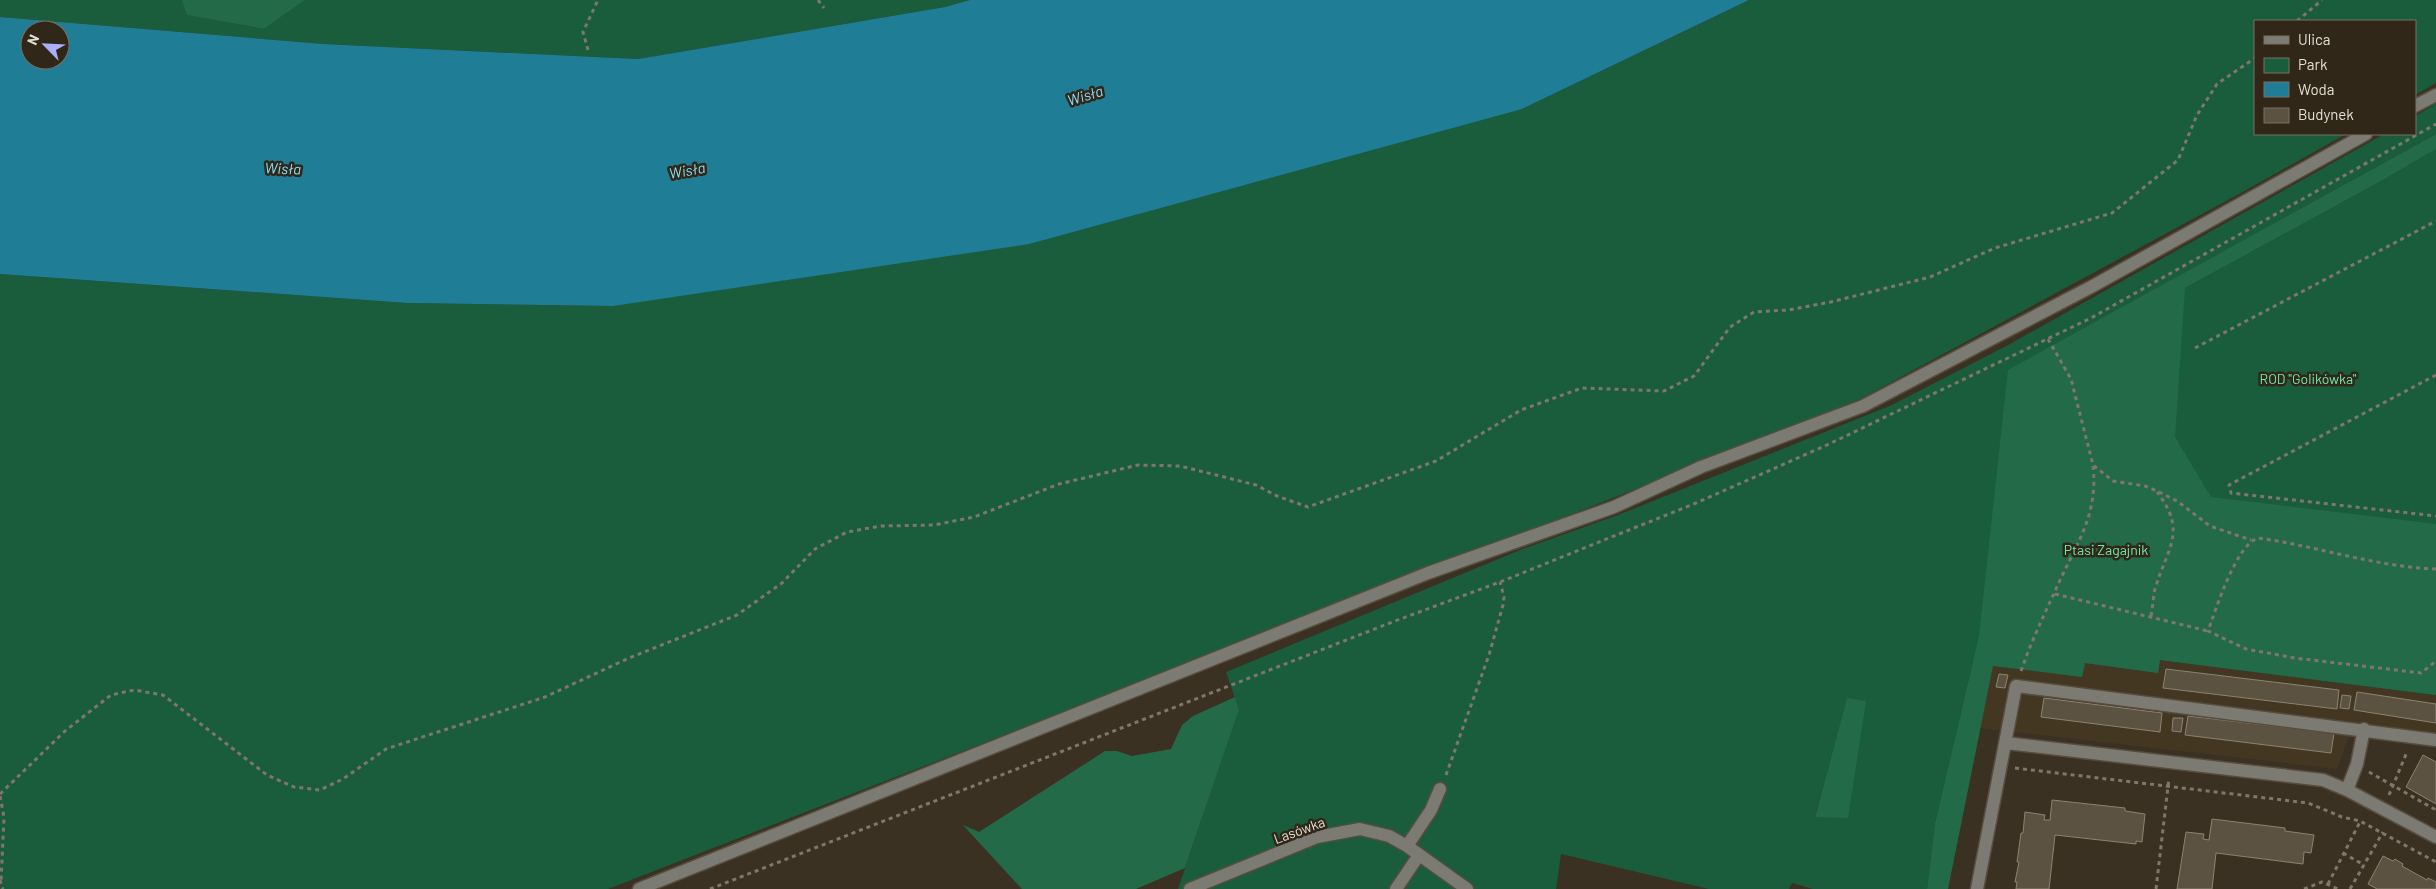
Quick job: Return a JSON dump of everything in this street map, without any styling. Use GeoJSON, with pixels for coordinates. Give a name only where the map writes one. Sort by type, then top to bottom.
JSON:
{"type":"FeatureCollection","features":[{"type":"Feature","properties":{"kind":"street"},"geometry":{"type":"LineString","coordinates":[[2416,105],[2436,94]]}},
{"type":"Feature","properties":{"kind":"street"},"geometry":{"type":"LineString","coordinates":[[639,889],[1428,573],[1614,507],[1701,468],[1863,406],[2091,287],[2364,135]]}},
{"type":"Feature","properties":{"kind":"street"},"geometry":{"type":"LineString","coordinates":[[1978,889],[2016,686],[2364,729],[2436,740]]}},
{"type":"Feature","properties":{"kind":"street"},"geometry":{"type":"LineString","coordinates":[[2347,790],[2357,764],[2364,729]]}},
{"type":"Feature","properties":{"kind":"street"},"geometry":{"type":"LineString","coordinates":[[2006,742],[2323,780],[2347,790],[2436,837]]}},
{"type":"Feature","properties":{"kind":"street"},"geometry":{"type":"LineString","coordinates":[[1407,846],[1431,810],[1440,789]]}},
{"type":"Feature","properties":{"kind":"street","name":"Lasówka"},"geometry":{"type":"LineString","coordinates":[[1190,889],[1317,837],[1341,831],[1360,829],[1389,836],[1407,846],[1467,889]]}},
{"type":"Feature","properties":{"kind":"street"},"geometry":{"type":"LineString","coordinates":[[1396,889],[1419,855]]}},
{"type":"Feature","properties":{"kind":"path"},"geometry":{"type":"LineString","coordinates":[[588,50],[583,32],[598,0]]}},
{"type":"Feature","properties":{"kind":"path"},"geometry":{"type":"LineString","coordinates":[[818,0],[824,8]]}},
{"type":"Feature","properties":{"kind":"path"},"geometry":{"type":"LineString","coordinates":[[2298,20],[2322,0]]}},
{"type":"Feature","properties":{"kind":"path"},"geometry":{"type":"LineString","coordinates":[[3,889],[1,881],[4,817],[0,795],[65,731],[111,695],[134,690],[163,695],[267,775],[294,787],[320,790],[343,780],[386,749],[545,697],[629,658],[737,615],[782,583],[815,548],[847,532],[880,526],[934,525],[974,517],[1059,484],[1138,465],[1180,466],[1247,482],[1277,496],[1308,507],[1436,460],[1521,410],[1582,388],[1664,391],[1694,376],[1730,327],[1754,312],[1788,310],[1831,302],[1930,277],[1995,248],[2112,213],[2178,160],[2197,116],[2218,84],[2254,59]]}},
{"type":"Feature","properties":{"kind":"path"},"geometry":{"type":"LineString","coordinates":[[2195,348],[2436,221]]}},
{"type":"Feature","properties":{"kind":"path"},"geometry":{"type":"LineString","coordinates":[[2016,686],[2032,638],[2085,530],[2096,488],[2093,465],[2071,379],[2048,338]]}},
{"type":"Feature","properties":{"kind":"path"},"geometry":{"type":"LineString","coordinates":[[2436,375],[2229,485],[2231,493],[2436,516]]}},
{"type":"Feature","properties":{"kind":"path"},"geometry":{"type":"LineString","coordinates":[[2093,465],[2113,481],[2145,486],[2157,491],[2177,501],[2210,526],[2251,540],[2258,538],[2277,540],[2358,558],[2436,569]]}},
{"type":"Feature","properties":{"kind":"path"},"geometry":{"type":"LineString","coordinates":[[2152,616],[2155,590],[2167,558],[2174,531],[2170,508],[2157,491]]}},
{"type":"Feature","properties":{"kind":"path"},"geometry":{"type":"LineString","coordinates":[[2208,631],[2235,564],[2251,540]]}},
{"type":"Feature","properties":{"kind":"path"},"geometry":{"type":"LineString","coordinates":[[1440,789],[1489,655],[1503,605],[1504,597],[1500,582]]}},
{"type":"Feature","properties":{"kind":"path"},"geometry":{"type":"LineString","coordinates":[[2054,594],[2152,616],[2208,631],[2246,649],[2295,658],[2421,673],[2436,661]]}},
{"type":"Feature","properties":{"kind":"path"},"geometry":{"type":"LineString","coordinates":[[2383,809],[2413,737]]}},
{"type":"Feature","properties":{"kind":"path"},"geometry":{"type":"LineString","coordinates":[[2156,889],[2171,762]]}},
{"type":"Feature","properties":{"kind":"path"},"geometry":{"type":"LineString","coordinates":[[2357,764],[2436,810]]}},
{"type":"Feature","properties":{"kind":"path"},"geometry":{"type":"LineString","coordinates":[[2002,765],[2308,803],[2342,817],[2360,821],[2436,862]]}},
{"type":"Feature","properties":{"kind":"path"},"geometry":{"type":"LineString","coordinates":[[2328,884],[2370,803]]}},
{"type":"Feature","properties":{"kind":"path"},"geometry":{"type":"LineString","coordinates":[[2350,889],[2383,832]]}},
{"type":"Feature","properties":{"kind":"path"},"geometry":{"type":"LineString","coordinates":[[2344,853],[2364,865]]}},
{"type":"Feature","properties":{"kind":"path"},"geometry":{"type":"LineString","coordinates":[[2304,889],[2317,882],[2328,884],[2338,889]]}},
{"type":"Feature","properties":{"kind":"shaded area"},"geometry":{"type":"Polygon","coordinates":[[[2160,660],[2436,695],[2436,733],[2354,722],[2337,769],[1980,728],[1993,666],[2082,677],[2084,663],[2158,673],[2160,660]]]}},
{"type":"Feature","properties":{"kind":"green space"},"geometry":{"type":"Polygon","coordinates":[[[0,0],[182,0],[188,15],[264,29],[305,0],[970,0],[945,7],[638,59],[324,44],[70,23],[70,20],[0,17],[0,0]]]}},
{"type":"Feature","properties":{"kind":"green space"},"geometry":{"type":"Polygon","coordinates":[[[182,0],[305,0],[264,29],[187,15],[182,0]]]}},
{"type":"Feature","properties":{"kind":"green space"},"geometry":{"type":"Polygon","coordinates":[[[1749,0],[2436,0],[2436,83],[2416,94],[2416,20],[2254,20],[2254,135],[2344,135],[1860,399],[1608,500],[608,889],[0,889],[0,274],[407,303],[613,306],[1522,109],[1749,0]]]}},
{"type":"Feature","properties":{"kind":"green space","name":"ROD \"Golikówka\""},"geometry":{"type":"Polygon","coordinates":[[[2436,104],[2436,134],[2177,277],[2185,288],[2436,149],[2436,695],[2160,660],[2158,673],[2085,663],[2082,677],[1973,662],[1935,823],[1927,889],[1813,889],[1792,883],[1789,889],[1709,889],[1561,854],[1556,889],[1178,889],[1239,710],[1226,672],[1520,550],[1618,515],[1892,405],[2010,344],[2382,135],[2416,135],[2416,115],[2436,104]],[[1847,699],[1815,817],[1865,701],[1847,699]]]}},
{"type":"Feature","properties":{"kind":"green space","name":"Ptasi Zagajnik"},"geometry":{"type":"Polygon","coordinates":[[[2436,134],[2436,149],[2185,288],[2175,437],[2211,497],[2436,524],[2436,695],[2160,660],[2158,673],[2085,663],[2082,677],[1993,666],[1948,889],[1927,889],[1935,823],[1979,636],[2008,370],[2436,134]]]}},
{"type":"Feature","properties":{"kind":"green space"},"geometry":{"type":"Polygon","coordinates":[[[1235,697],[1239,710],[1185,868],[1136,889],[1022,889],[963,825],[979,832],[1105,751],[1117,751],[1132,756],[1171,749],[1182,725],[1193,716],[1235,697]]]}},
{"type":"Feature","properties":{"kind":"green space"},"geometry":{"type":"Polygon","coordinates":[[[1847,698],[1866,701],[1848,818],[1815,817],[1847,698]]]}},
{"type":"Feature","properties":{"kind":"water","name":"Wisła"},"geometry":{"type":"Polygon","coordinates":[[[970,0],[1749,0],[1522,109],[1029,244],[613,306],[407,303],[0,274],[0,17],[36,20],[20,20],[20,70],[70,70],[70,23],[324,44],[638,59],[945,7],[970,0]]]}},
{"type":"Feature","properties":{"kind":"building"},"geometry":{"type":"Polygon","coordinates":[[[2166,669],[2339,690],[2337,709],[2163,688],[2166,669]]]}},
{"type":"Feature","properties":{"kind":"building"},"geometry":{"type":"Polygon","coordinates":[[[1999,674],[2008,675],[2005,688],[1996,687],[1999,674]]]}},
{"type":"Feature","properties":{"kind":"building"},"geometry":{"type":"Polygon","coordinates":[[[2357,692],[2436,704],[2436,723],[2354,710],[2357,692]]]}},
{"type":"Feature","properties":{"kind":"building"},"geometry":{"type":"Polygon","coordinates":[[[2342,695],[2351,696],[2349,709],[2340,708],[2342,695]]]}},
{"type":"Feature","properties":{"kind":"building"},"geometry":{"type":"Polygon","coordinates":[[[2044,698],[2162,713],[2160,732],[2041,717],[2044,698]]]}},
{"type":"Feature","properties":{"kind":"building"},"geometry":{"type":"Polygon","coordinates":[[[2188,716],[2334,733],[2331,753],[2185,735],[2188,716]]]}},
{"type":"Feature","properties":{"kind":"building"},"geometry":{"type":"Polygon","coordinates":[[[2173,718],[2183,718],[2181,732],[2172,731],[2173,718]]]}},
{"type":"Feature","properties":{"kind":"building"},"geometry":{"type":"Polygon","coordinates":[[[2423,755],[2436,762],[2436,804],[2406,787],[2423,755]]]}},
{"type":"Feature","properties":{"kind":"building"},"geometry":{"type":"Polygon","coordinates":[[[2052,800],[2125,808],[2125,811],[2145,814],[2142,842],[2136,841],[2136,844],[2055,835],[2049,889],[2016,889],[2017,882],[2015,882],[2019,862],[2017,862],[2025,812],[2045,815],[2044,820],[2050,820],[2052,800]]]}},
{"type":"Feature","properties":{"kind":"building"},"geometry":{"type":"Polygon","coordinates":[[[2212,819],[2285,828],[2285,831],[2314,835],[2311,853],[2304,852],[2303,864],[2216,853],[2212,889],[2177,889],[2186,832],[2204,834],[2203,839],[2209,840],[2212,819]]]}},
{"type":"Feature","properties":{"kind":"building"},"geometry":{"type":"Polygon","coordinates":[[[2383,856],[2393,861],[2395,859],[2403,864],[2402,866],[2427,880],[2428,878],[2436,882],[2436,889],[2377,889],[2368,884],[2383,856]]]}}]}
